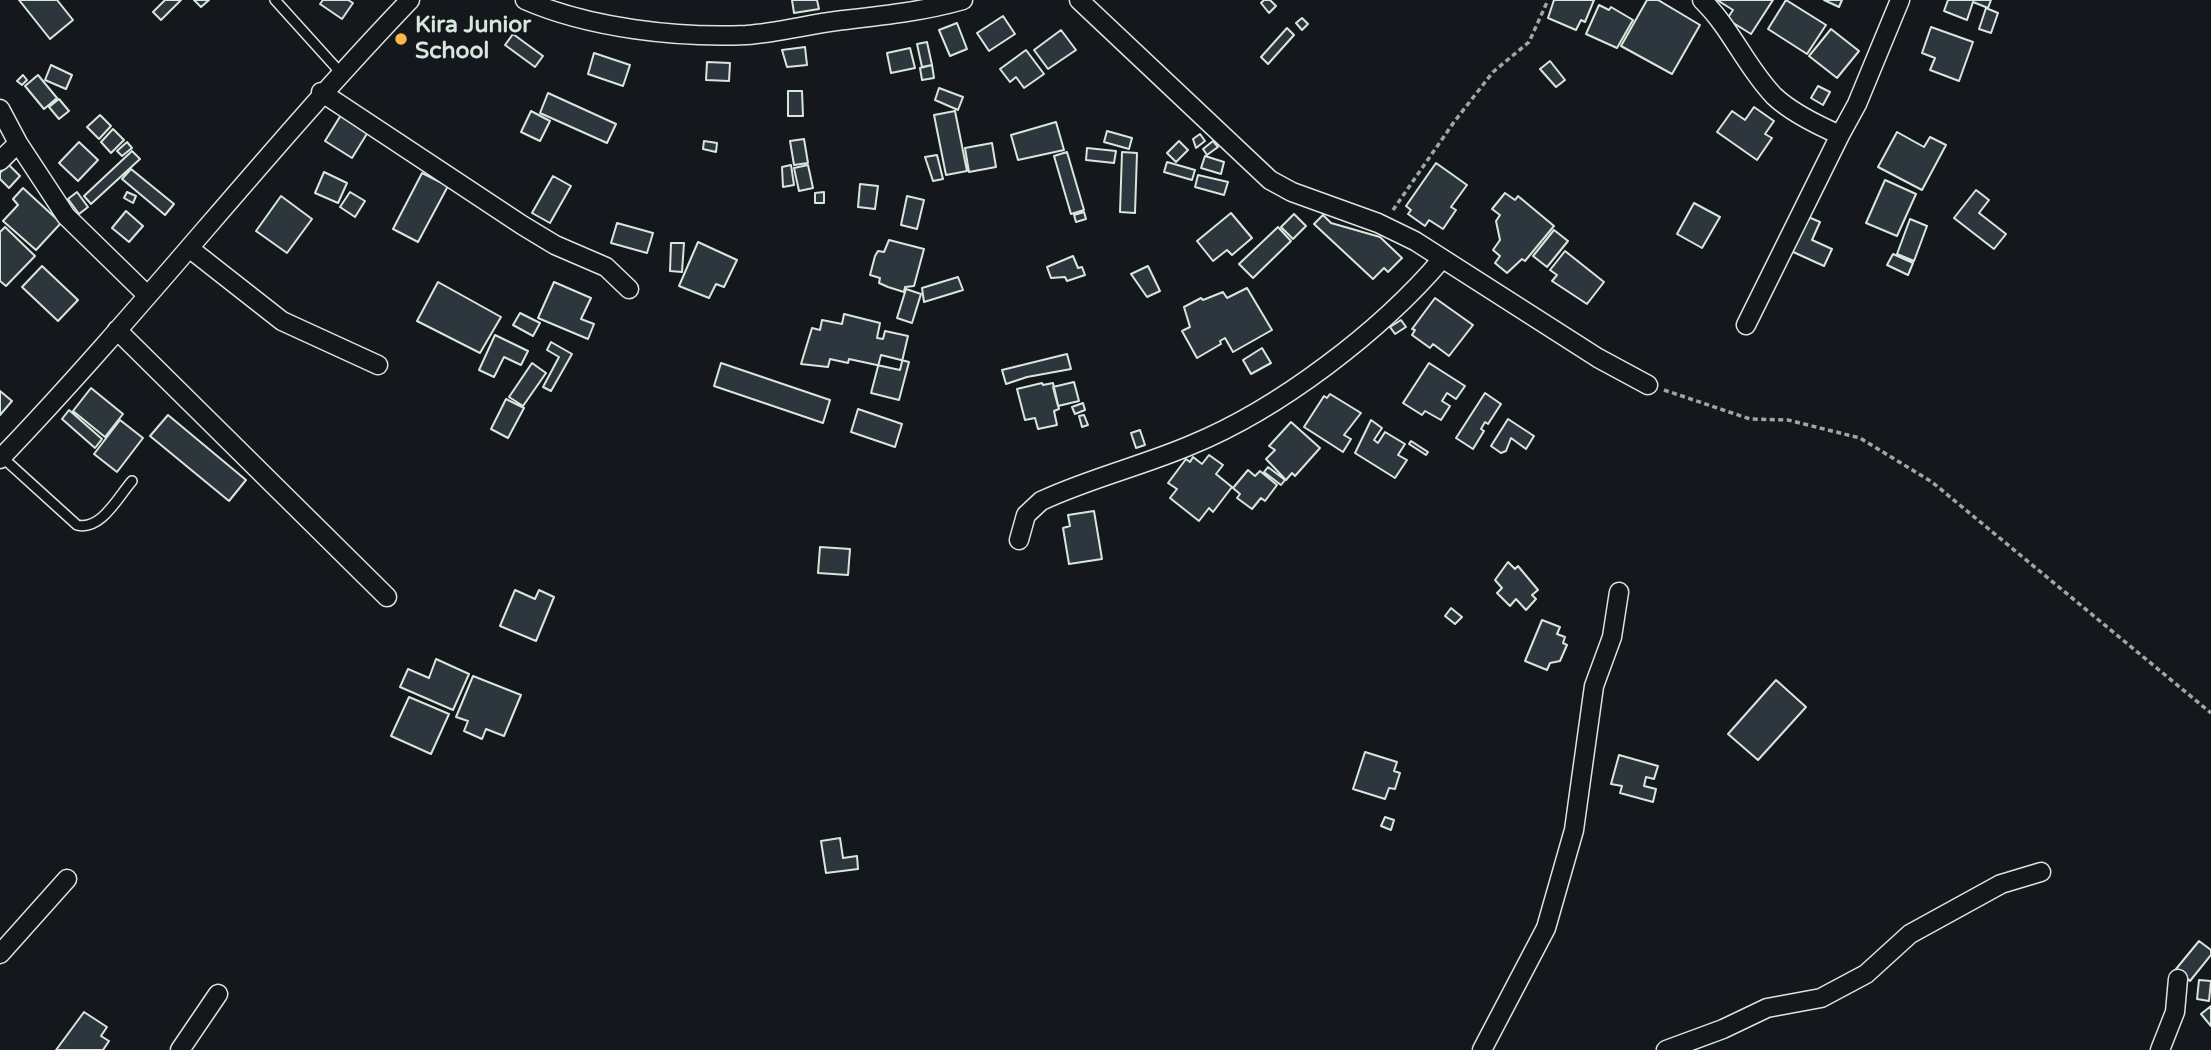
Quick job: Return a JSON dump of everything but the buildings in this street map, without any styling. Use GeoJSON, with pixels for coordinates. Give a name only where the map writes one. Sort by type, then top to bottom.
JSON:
{"type":"FeatureCollection","features":[{"type":"Feature","properties":{"kind":"street"},"geometry":{"type":"LineString","coordinates":[[1,458],[189,248],[321,92],[410,0]]}},
{"type":"Feature","properties":{"kind":"street"},"geometry":{"type":"LineString","coordinates":[[525,0],[543,8],[636,30],[709,35],[748,35],[931,9],[963,0]]}},
{"type":"Feature","properties":{"kind":"street"},"geometry":{"type":"LineString","coordinates":[[1079,0],[1255,168],[1292,192],[1378,223],[1442,259],[1598,358],[1648,385]]}},
{"type":"Feature","properties":{"kind":"street"},"geometry":{"type":"LineString","coordinates":[[1702,0],[1731,33],[1774,95],[1795,112],[1840,135]]}},
{"type":"Feature","properties":{"kind":"street"},"geometry":{"type":"LineString","coordinates":[[1746,325],[1857,104],[1900,0]]}},
{"type":"Feature","properties":{"kind":"street"},"geometry":{"type":"LineString","coordinates":[[321,92],[522,225],[555,245],[606,267],[629,289]]}},
{"type":"Feature","properties":{"kind":"street"},"geometry":{"type":"LineString","coordinates":[[0,109],[18,143],[66,216],[147,295]]}},
{"type":"Feature","properties":{"kind":"street"},"geometry":{"type":"LineString","coordinates":[[0,161],[18,143]]}},
{"type":"Feature","properties":{"kind":"street"},"geometry":{"type":"LineString","coordinates":[[189,248],[282,321],[378,365]]}},
{"type":"Feature","properties":{"kind":"street"},"geometry":{"type":"LineString","coordinates":[[1019,540],[1026,515],[1041,501],[1192,445],[1245,418],[1292,389],[1398,307],[1442,259]]}},
{"type":"Feature","properties":{"kind":"street"},"geometry":{"type":"LineString","coordinates":[[117,330],[387,597]]}},
{"type":"Feature","properties":{"kind":"street"},"geometry":{"type":"LineString","coordinates":[[1482,1050],[1546,928],[1574,830],[1594,686],[1612,637],[1619,592]]}},
{"type":"Feature","properties":{"kind":"street"},"geometry":{"type":"LineString","coordinates":[[1666,1050],[1723,1029],[1767,1008],[1821,998],[1866,974],[1910,934],[2001,884],[2040,872]]}},
{"type":"Feature","properties":{"kind":"street"},"geometry":{"type":"LineString","coordinates":[[0,954],[67,879]]}},
{"type":"Feature","properties":{"kind":"street"},"geometry":{"type":"LineString","coordinates":[[2160,1050],[2175,1012],[2178,979]]}},
{"type":"Feature","properties":{"kind":"street"},"geometry":{"type":"LineString","coordinates":[[180,1050],[218,994]]}},
{"type":"Feature","properties":{"kind":"lane"},"geometry":{"type":"LineString","coordinates":[[275,0],[340,72]]}},
{"type":"Feature","properties":{"kind":"lane"},"geometry":{"type":"LineString","coordinates":[[1,458],[76,525],[85,527],[95,525],[132,481]]}},
{"type":"Feature","properties":{"kind":"path"},"geometry":{"type":"LineString","coordinates":[[1378,223],[1391,213],[1412,186],[1454,122],[1493,72],[1528,42],[1548,0]]}},
{"type":"Feature","properties":{"kind":"path"},"geometry":{"type":"LineString","coordinates":[[1648,385],[1751,419],[1788,420],[1860,438],[1932,482],[2211,713]]}},
{"type":"Feature","properties":{"kind":"place","name":"Kira Junior School"},"geometry":{"type":"Point","coordinates":[401,39]}}]}
